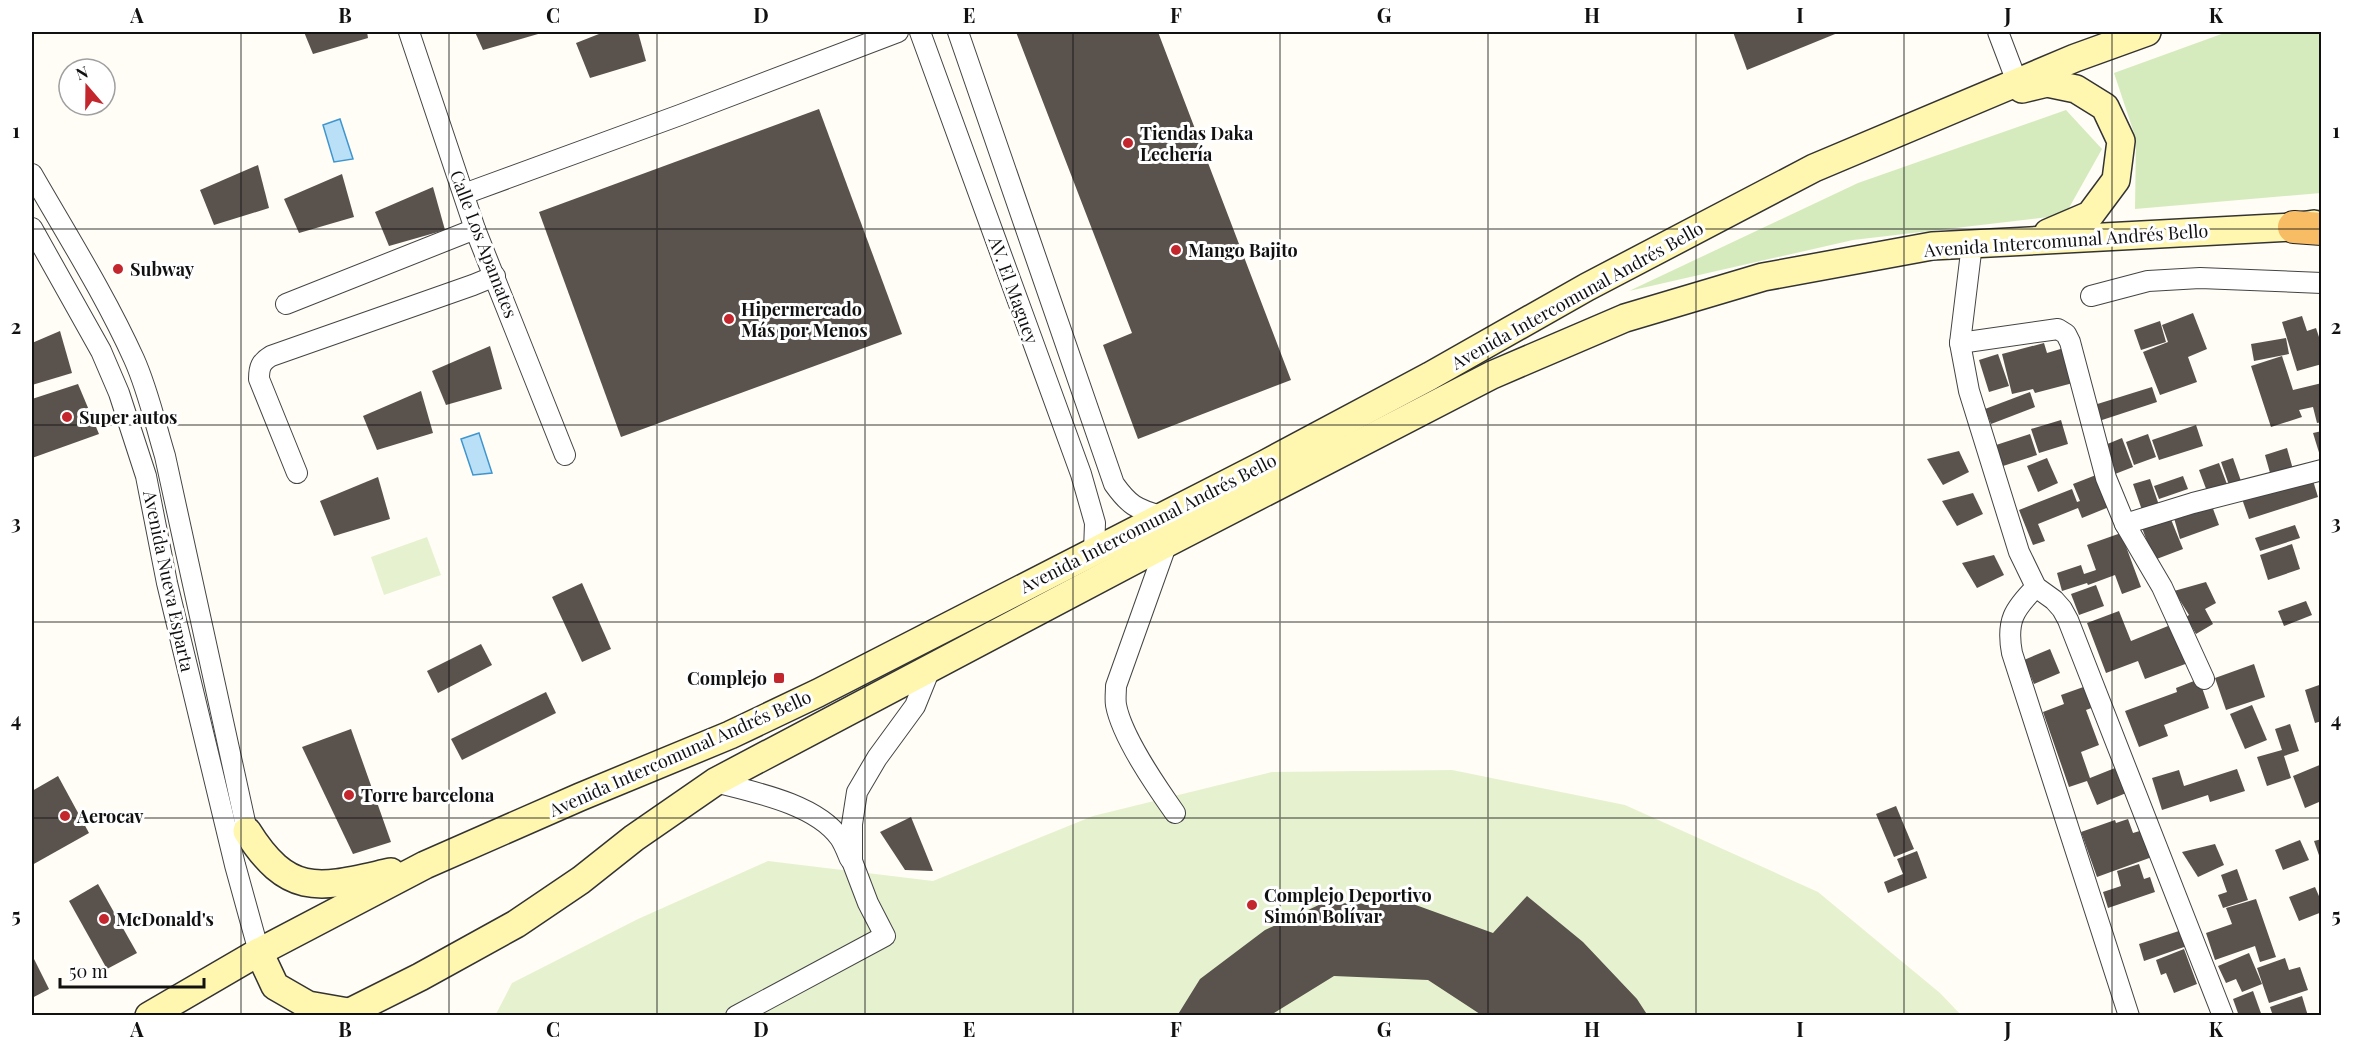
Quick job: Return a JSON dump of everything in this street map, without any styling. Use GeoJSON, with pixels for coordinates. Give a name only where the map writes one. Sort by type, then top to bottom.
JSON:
{"type":"FeatureCollection","features":[{"type":"Feature","properties":{"kind":"main road","name":"Avenida Intercomunal Andrés Bello"},"geometry":{"type":"LineString","coordinates":[[149,1016],[259,952],[425,865],[750,726],[818,693],[1380,403],[1587,287],[1814,168],[2017,82],[2147,32]]}},
{"type":"Feature","properties":{"kind":"main road"},"geometry":{"type":"LineString","coordinates":[[1970,102],[2047,83],[2076,89],[2105,107],[2121,141],[2116,180],[2090,215],[2059,229],[2021,241]]}},
{"type":"Feature","properties":{"kind":"main road","name":"Avenida Intercomunal Andrés Bello"},"geometry":{"type":"LineString","coordinates":[[345,1014],[516,924],[581,880],[634,838],[715,782],[1167,543],[1492,375],[1625,318],[1763,277],[1932,246],[2313,226]]}},
{"type":"Feature","properties":{"kind":"main road"},"geometry":{"type":"LineString","coordinates":[[247,831],[258,849],[273,864],[297,881],[329,886],[425,865]]}},
{"type":"Feature","properties":{"kind":"main road"},"geometry":{"type":"LineString","coordinates":[[259,952],[275,986],[308,1005],[345,1014]]}},
{"type":"Feature","properties":{"kind":"street","name":"Calle Los Apamates"},"geometry":{"type":"LineString","coordinates":[[409,32],[475,229],[565,454]]}},
{"type":"Feature","properties":{"kind":"street"},"geometry":{"type":"LineString","coordinates":[[464,194],[676,108],[898,32]]}},
{"type":"Feature","properties":{"kind":"street","name":"AV. El Maguey"},"geometry":{"type":"LineString","coordinates":[[920,32],[1081,474],[1095,523],[1094,551]]}},
{"type":"Feature","properties":{"kind":"street","name":"AV. El Maguey"},"geometry":{"type":"LineString","coordinates":[[958,32],[1114,484],[1124,499],[1136,509],[1161,516]]}},
{"type":"Feature","properties":{"kind":"street"},"geometry":{"type":"LineString","coordinates":[[1998,32],[2017,82]]}},
{"type":"Feature","properties":{"kind":"street","name":"Avenida Nueva Esparta"},"geometry":{"type":"LineString","coordinates":[[32,174],[112,311],[135,361],[148,397],[165,456],[247,831]]}},
{"type":"Feature","properties":{"kind":"street","name":"Avenida Nueva Esparta"},"geometry":{"type":"LineString","coordinates":[[32,228],[101,351],[119,393],[146,476],[167,583],[245,906],[259,952]]}},
{"type":"Feature","properties":{"kind":"street"},"geometry":{"type":"LineString","coordinates":[[286,304],[475,229]]}},
{"type":"Feature","properties":{"kind":"street"},"geometry":{"type":"LineString","coordinates":[[1972,244],[1960,343],[1969,391],[2016,542],[2036,587],[2054,600],[2068,620],[2223,1016]]}},
{"type":"Feature","properties":{"kind":"street"},"geometry":{"type":"LineString","coordinates":[[297,473],[259,379],[262,362],[271,356],[495,276]]}},
{"type":"Feature","properties":{"kind":"street"},"geometry":{"type":"LineString","coordinates":[[2091,296],[2148,281],[2190,279],[2322,283]]}},
{"type":"Feature","properties":{"kind":"street"},"geometry":{"type":"LineString","coordinates":[[1960,343],[2058,329],[2066,334],[2106,478],[2125,524],[2162,587],[2204,679]]}},
{"type":"Feature","properties":{"kind":"street"},"geometry":{"type":"LineString","coordinates":[[2125,524],[2193,503],[2322,470]]}},
{"type":"Feature","properties":{"kind":"street"},"geometry":{"type":"LineString","coordinates":[[1167,543],[1116,686],[1116,705],[1123,725],[1148,774],[1175,813]]}},
{"type":"Feature","properties":{"kind":"street"},"geometry":{"type":"LineString","coordinates":[[2036,587],[2019,604],[2013,617],[2009,628],[2012,653],[2129,1016]]}},
{"type":"Feature","properties":{"kind":"street"},"geometry":{"type":"LineString","coordinates":[[852,861],[852,824],[857,792],[877,758],[915,706],[930,669]]}},
{"type":"Feature","properties":{"kind":"street"},"geometry":{"type":"LineString","coordinates":[[715,782],[772,796],[818,818],[839,837],[885,936],[736,1016]]}},
{"type":"Feature","properties":{"kind":"green space"},"geometry":{"type":"Polygon","coordinates":[[[2227,32],[2321,32],[2321,193],[2135,209],[2136,139],[2114,73],[2227,32]]]}},
{"type":"Feature","properties":{"kind":"green space"},"geometry":{"type":"Polygon","coordinates":[[[2066,110],[2102,149],[2065,215],[1853,240],[1629,291],[1858,183],[2066,110]]]}},
{"type":"Feature","properties":{"kind":"green space"},"geometry":{"type":"Polygon","coordinates":[[[427,537],[441,575],[384,595],[371,557],[427,537]]]}},
{"type":"Feature","properties":{"kind":"green space","name":"Complejo Deportivo Simón Bolívar"},"geometry":{"type":"Polygon","coordinates":[[[1452,770],[1625,805],[1818,892],[1940,993],[1961,1015],[495,1016],[512,983],[638,919],[768,861],[933,881],[1093,816],[1272,772],[1452,770]]]}},
{"type":"Feature","properties":{"kind":"water"},"geometry":{"type":"Polygon","coordinates":[[[340,119],[353,159],[334,162],[323,125],[340,119]]]}},
{"type":"Feature","properties":{"kind":"water"},"geometry":{"type":"Polygon","coordinates":[[[479,433],[492,473],[473,475],[461,439],[479,433]]]}},
{"type":"Feature","properties":{"kind":"building"},"geometry":{"type":"Polygon","coordinates":[[[304,32],[367,32],[368,38],[313,54],[304,32]]]}},
{"type":"Feature","properties":{"kind":"building"},"geometry":{"type":"Polygon","coordinates":[[[475,32],[538,32],[538,34],[483,50],[475,32]]]}},
{"type":"Feature","properties":{"kind":"building"},"geometry":{"type":"Polygon","coordinates":[[[604,32],[638,32],[646,61],[590,78],[576,43],[604,32]]]}},
{"type":"Feature","properties":{"kind":"building"},"geometry":{"type":"Polygon","coordinates":[[[1016,32],[1158,32],[1291,380],[1138,439],[1103,345],[1132,333],[1016,32]]]}},
{"type":"Feature","properties":{"kind":"building"},"geometry":{"type":"Polygon","coordinates":[[[1733,32],[1840,32],[1747,70],[1733,32]]]}},
{"type":"Feature","properties":{"kind":"building"},"geometry":{"type":"Polygon","coordinates":[[[819,109],[902,334],[621,437],[539,212],[819,109]]]}},
{"type":"Feature","properties":{"kind":"building"},"geometry":{"type":"Polygon","coordinates":[[[258,165],[269,208],[214,225],[200,190],[258,165]]]}},
{"type":"Feature","properties":{"kind":"building"},"geometry":{"type":"Polygon","coordinates":[[[342,174],[354,217],[299,233],[284,199],[342,174]]]}},
{"type":"Feature","properties":{"kind":"building"},"geometry":{"type":"Polygon","coordinates":[[[433,187],[445,230],[389,246],[375,212],[433,187]]]}},
{"type":"Feature","properties":{"kind":"building"},"geometry":{"type":"Polygon","coordinates":[[[2193,313],[2207,349],[2188,357],[2197,382],[2160,395],[2143,352],[2168,342],[2162,325],[2193,313]]]}},
{"type":"Feature","properties":{"kind":"building"},"geometry":{"type":"Polygon","coordinates":[[[2302,316],[2307,331],[2316,328],[2322,346],[2322,364],[2297,371],[2282,322],[2302,316]]]}},
{"type":"Feature","properties":{"kind":"building"},"geometry":{"type":"Polygon","coordinates":[[[2160,321],[2166,342],[2141,350],[2134,330],[2160,321]]]}},
{"type":"Feature","properties":{"kind":"building"},"geometry":{"type":"Polygon","coordinates":[[[60,331],[72,373],[32,385],[32,343],[60,331]]]}},
{"type":"Feature","properties":{"kind":"building"},"geometry":{"type":"Polygon","coordinates":[[[2286,338],[2289,354],[2254,361],[2251,344],[2286,338]]]}},
{"type":"Feature","properties":{"kind":"building"},"geometry":{"type":"Polygon","coordinates":[[[2044,343],[2047,353],[2064,348],[2073,383],[2035,393],[2033,389],[2012,394],[2002,354],[2044,343]]]}},
{"type":"Feature","properties":{"kind":"building"},"geometry":{"type":"Polygon","coordinates":[[[490,346],[502,389],[446,405],[432,371],[490,346]]]}},
{"type":"Feature","properties":{"kind":"building"},"geometry":{"type":"Polygon","coordinates":[[[1998,354],[2009,386],[1989,392],[1979,360],[1998,354]]]}},
{"type":"Feature","properties":{"kind":"building"},"geometry":{"type":"Polygon","coordinates":[[[2282,356],[2293,390],[2322,383],[2322,422],[2317,423],[2313,407],[2299,410],[2302,417],[2271,427],[2251,366],[2282,356]]]}},
{"type":"Feature","properties":{"kind":"building"},"geometry":{"type":"Polygon","coordinates":[[[78,384],[99,434],[32,458],[32,399],[78,384]]]}},
{"type":"Feature","properties":{"kind":"building"},"geometry":{"type":"Polygon","coordinates":[[[2152,387],[2157,402],[2096,422],[2091,406],[2152,387]]]}},
{"type":"Feature","properties":{"kind":"building"},"geometry":{"type":"Polygon","coordinates":[[[421,391],[433,433],[377,450],[363,416],[421,391]]]}},
{"type":"Feature","properties":{"kind":"building"},"geometry":{"type":"Polygon","coordinates":[[[2030,392],[2035,407],[1991,424],[1985,409],[2030,392]]]}},
{"type":"Feature","properties":{"kind":"building"},"geometry":{"type":"Polygon","coordinates":[[[2061,420],[2068,444],[2039,453],[2031,429],[2061,420]]]}},
{"type":"Feature","properties":{"kind":"building"},"geometry":{"type":"Polygon","coordinates":[[[2196,425],[2203,446],[2159,460],[2152,440],[2196,425]]]}},
{"type":"Feature","properties":{"kind":"building"},"geometry":{"type":"Polygon","coordinates":[[[2322,431],[2322,459],[2321,459],[2313,433],[2322,431]]]}},
{"type":"Feature","properties":{"kind":"building"},"geometry":{"type":"Polygon","coordinates":[[[2030,434],[2037,455],[2003,466],[1996,445],[2030,434]]]}},
{"type":"Feature","properties":{"kind":"building"},"geometry":{"type":"Polygon","coordinates":[[[2148,434],[2156,457],[2134,465],[2126,442],[2148,434]]]}},
{"type":"Feature","properties":{"kind":"building"},"geometry":{"type":"Polygon","coordinates":[[[2122,438],[2133,467],[2115,474],[2105,445],[2122,438]]]}},
{"type":"Feature","properties":{"kind":"building"},"geometry":{"type":"Polygon","coordinates":[[[2287,448],[2294,473],[2272,480],[2265,455],[2287,448]]]}},
{"type":"Feature","properties":{"kind":"building"},"geometry":{"type":"Polygon","coordinates":[[[1959,451],[1969,472],[1943,485],[1927,459],[1959,451]]]}},
{"type":"Feature","properties":{"kind":"building"},"geometry":{"type":"Polygon","coordinates":[[[2047,458],[2058,483],[2038,492],[2027,466],[2047,458]]]}},
{"type":"Feature","properties":{"kind":"building"},"geometry":{"type":"Polygon","coordinates":[[[2233,458],[2241,481],[2229,485],[2221,462],[2233,458]]]}},
{"type":"Feature","properties":{"kind":"building"},"geometry":{"type":"Polygon","coordinates":[[[2219,463],[2228,487],[2208,494],[2199,470],[2219,463]]]}},
{"type":"Feature","properties":{"kind":"building"},"geometry":{"type":"Polygon","coordinates":[[[2311,474],[2318,497],[2249,519],[2241,496],[2311,474]]]}},
{"type":"Feature","properties":{"kind":"building"},"geometry":{"type":"Polygon","coordinates":[[[2096,475],[2109,507],[2082,518],[2078,508],[2038,524],[2045,541],[2033,545],[2019,510],[2072,489],[2077,502],[2080,501],[2073,484],[2096,475]]]}},
{"type":"Feature","properties":{"kind":"building"},"geometry":{"type":"Polygon","coordinates":[[[2183,476],[2188,489],[2159,499],[2154,486],[2183,476]]]}},
{"type":"Feature","properties":{"kind":"building"},"geometry":{"type":"Polygon","coordinates":[[[378,477],[390,519],[334,536],[320,501],[378,477]]]}},
{"type":"Feature","properties":{"kind":"building"},"geometry":{"type":"Polygon","coordinates":[[[2150,479],[2160,508],[2143,513],[2133,484],[2150,479]]]}},
{"type":"Feature","properties":{"kind":"building"},"geometry":{"type":"Polygon","coordinates":[[[1973,493],[1983,514],[1957,526],[1942,501],[1973,493]]]}},
{"type":"Feature","properties":{"kind":"building"},"geometry":{"type":"Polygon","coordinates":[[[2212,506],[2219,525],[2180,539],[2174,518],[2212,506]]]}},
{"type":"Feature","properties":{"kind":"building"},"geometry":{"type":"Polygon","coordinates":[[[2170,517],[2183,549],[2154,560],[2142,528],[2170,517]]]}},
{"type":"Feature","properties":{"kind":"building"},"geometry":{"type":"Polygon","coordinates":[[[2295,525],[2300,538],[2260,551],[2255,538],[2295,525]]]}},
{"type":"Feature","properties":{"kind":"building"},"geometry":{"type":"Polygon","coordinates":[[[2121,533],[2141,587],[2122,594],[2115,575],[2062,591],[2057,573],[2081,565],[2084,574],[2096,570],[2087,545],[2121,533]]]}},
{"type":"Feature","properties":{"kind":"building"},"geometry":{"type":"Polygon","coordinates":[[[2292,544],[2300,569],[2268,580],[2260,555],[2292,544]]]}},
{"type":"Feature","properties":{"kind":"building"},"geometry":{"type":"Polygon","coordinates":[[[1994,555],[2004,575],[1977,588],[1962,563],[1994,555]]]}},
{"type":"Feature","properties":{"kind":"building"},"geometry":{"type":"Polygon","coordinates":[[[2206,582],[2216,603],[2205,609],[2213,624],[2196,634],[2186,617],[2189,615],[2174,591],[2206,582]]]}},
{"type":"Feature","properties":{"kind":"building"},"geometry":{"type":"Polygon","coordinates":[[[582,583],[611,649],[582,662],[552,597],[582,583]]]}},
{"type":"Feature","properties":{"kind":"building"},"geometry":{"type":"Polygon","coordinates":[[[2096,585],[2104,606],[2079,615],[2071,594],[2096,585]]]}},
{"type":"Feature","properties":{"kind":"building"},"geometry":{"type":"Polygon","coordinates":[[[2306,601],[2312,615],[2284,626],[2278,611],[2306,601]]]}},
{"type":"Feature","properties":{"kind":"building"},"geometry":{"type":"Polygon","coordinates":[[[2119,611],[2131,641],[2173,624],[2188,663],[2145,679],[2138,661],[2106,673],[2087,623],[2119,611]]]}},
{"type":"Feature","properties":{"kind":"building"},"geometry":{"type":"Polygon","coordinates":[[[481,644],[492,665],[438,693],[427,671],[481,644]]]}},
{"type":"Feature","properties":{"kind":"building"},"geometry":{"type":"Polygon","coordinates":[[[2050,649],[2060,673],[2034,684],[2024,660],[2050,649]]]}},
{"type":"Feature","properties":{"kind":"building"},"geometry":{"type":"Polygon","coordinates":[[[2254,664],[2265,697],[2226,710],[2215,678],[2254,664]]]}},
{"type":"Feature","properties":{"kind":"building"},"geometry":{"type":"Polygon","coordinates":[[[2199,679],[2209,708],[2164,725],[2168,736],[2139,747],[2125,711],[2177,692],[2176,688],[2199,679]]]}},
{"type":"Feature","properties":{"kind":"building"},"geometry":{"type":"Polygon","coordinates":[[[2322,684],[2322,721],[2315,723],[2305,690],[2322,684]]]}},
{"type":"Feature","properties":{"kind":"building"},"geometry":{"type":"Polygon","coordinates":[[[2089,685],[2097,706],[2086,710],[2099,745],[2081,752],[2090,778],[2120,766],[2131,791],[2097,805],[2087,781],[2069,787],[2043,712],[2064,704],[2061,695],[2089,685]]]}},
{"type":"Feature","properties":{"kind":"building"},"geometry":{"type":"Polygon","coordinates":[[[546,692],[556,713],[462,760],[451,739],[546,692]]]}},
{"type":"Feature","properties":{"kind":"building"},"geometry":{"type":"Polygon","coordinates":[[[2252,705],[2267,740],[2245,749],[2230,714],[2252,705]]]}},
{"type":"Feature","properties":{"kind":"building"},"geometry":{"type":"Polygon","coordinates":[[[2290,724],[2299,751],[2284,756],[2291,778],[2267,786],[2257,757],[2282,750],[2275,729],[2290,724]]]}},
{"type":"Feature","properties":{"kind":"building","name":"Torre barcelona"},"geometry":{"type":"Polygon","coordinates":[[[351,729],[391,842],[353,854],[302,747],[351,729]]]}},
{"type":"Feature","properties":{"kind":"building"},"geometry":{"type":"Polygon","coordinates":[[[2322,764],[2322,807],[2319,802],[2305,808],[2293,776],[2322,764]]]}},
{"type":"Feature","properties":{"kind":"building"},"geometry":{"type":"Polygon","coordinates":[[[2237,769],[2245,791],[2210,802],[2208,795],[2162,810],[2152,778],[2179,770],[2184,786],[2237,769]]]}},
{"type":"Feature","properties":{"kind":"building"},"geometry":{"type":"Polygon","coordinates":[[[58,776],[89,833],[32,865],[32,791],[58,776]]]}},
{"type":"Feature","properties":{"kind":"building"},"geometry":{"type":"Polygon","coordinates":[[[1896,806],[1914,849],[1894,857],[1876,814],[1896,806]]]}},
{"type":"Feature","properties":{"kind":"building"},"geometry":{"type":"Polygon","coordinates":[[[911,817],[933,871],[905,870],[880,832],[911,817]]]}},
{"type":"Feature","properties":{"kind":"building"},"geometry":{"type":"Polygon","coordinates":[[[2128,819],[2133,833],[2143,830],[2152,857],[2097,877],[2081,832],[2115,820],[2116,823],[2128,819]]]}},
{"type":"Feature","properties":{"kind":"building"},"geometry":{"type":"Polygon","coordinates":[[[2322,839],[2322,861],[2321,861],[2314,841],[2322,839]]]}},
{"type":"Feature","properties":{"kind":"building"},"geometry":{"type":"Polygon","coordinates":[[[2300,840],[2309,860],[2283,870],[2275,850],[2300,840]]]}},
{"type":"Feature","properties":{"kind":"building"},"geometry":{"type":"Polygon","coordinates":[[[2215,844],[2224,865],[2198,877],[2182,852],[2215,844]]]}},
{"type":"Feature","properties":{"kind":"building"},"geometry":{"type":"Polygon","coordinates":[[[1917,851],[1927,878],[1888,893],[1884,882],[1903,874],[1897,859],[1917,851]]]}},
{"type":"Feature","properties":{"kind":"building"},"geometry":{"type":"Polygon","coordinates":[[[2139,864],[2144,879],[2150,877],[2155,892],[2108,908],[2103,892],[2121,886],[2117,871],[2139,864]]]}},
{"type":"Feature","properties":{"kind":"building"},"geometry":{"type":"Polygon","coordinates":[[[2237,869],[2248,900],[2223,908],[2218,895],[2227,892],[2221,875],[2237,869]]]}},
{"type":"Feature","properties":{"kind":"building"},"geometry":{"type":"Polygon","coordinates":[[[98,884],[137,953],[107,969],[69,901],[98,884]]]}},
{"type":"Feature","properties":{"kind":"building"},"geometry":{"type":"Polygon","coordinates":[[[2315,887],[2322,903],[2322,912],[2299,921],[2289,897],[2315,887]]]}},
{"type":"Feature","properties":{"kind":"building"},"geometry":{"type":"Polygon","coordinates":[[[1527,896],[1583,942],[1637,999],[1648,1016],[1483,1016],[1428,980],[1334,976],[1269,1016],[1177,1016],[1200,979],[1265,930],[1323,903],[1413,904],[1493,933],[1527,896]]]}},
{"type":"Feature","properties":{"kind":"building"},"geometry":{"type":"Polygon","coordinates":[[[2256,899],[2276,957],[2260,962],[2255,946],[2215,960],[2206,933],[2232,924],[2226,908],[2256,899]]]}},
{"type":"Feature","properties":{"kind":"building"},"geometry":{"type":"Polygon","coordinates":[[[2182,930],[2187,946],[2144,961],[2139,944],[2182,930]]]}},
{"type":"Feature","properties":{"kind":"building"},"geometry":{"type":"Polygon","coordinates":[[[2184,949],[2197,984],[2174,993],[2166,973],[2161,975],[2156,960],[2184,949]]]}},
{"type":"Feature","properties":{"kind":"building"},"geometry":{"type":"Polygon","coordinates":[[[2249,953],[2262,984],[2242,992],[2236,979],[2226,983],[2218,966],[2249,953]]]}},
{"type":"Feature","properties":{"kind":"building"},"geometry":{"type":"Polygon","coordinates":[[[32,955],[49,989],[32,998],[32,955]]]}},
{"type":"Feature","properties":{"kind":"building"},"geometry":{"type":"Polygon","coordinates":[[[2285,958],[2289,970],[2300,967],[2308,990],[2269,1003],[2257,968],[2285,958]]]}},
{"type":"Feature","properties":{"kind":"building"},"geometry":{"type":"Polygon","coordinates":[[[2253,991],[2262,1016],[2239,1016],[2233,999],[2253,991]]]}},
{"type":"Feature","properties":{"kind":"building"},"geometry":{"type":"Polygon","coordinates":[[[2302,996],[2308,1016],[2273,1016],[2270,1007],[2302,996]]]}},
{"type":"Feature","properties":{"kind":"place","name":"Tiendas Daka Lechería"},"geometry":{"type":"Point","coordinates":[1128,143]}},
{"type":"Feature","properties":{"kind":"place","name":"Mango Bajito"},"geometry":{"type":"Point","coordinates":[1176,250]}},
{"type":"Feature","properties":{"kind":"place","name":"Subway"},"geometry":{"type":"Point","coordinates":[118,269]}},
{"type":"Feature","properties":{"kind":"place","name":"Hipermercado Más por Menos"},"geometry":{"type":"Point","coordinates":[729,319]}},
{"type":"Feature","properties":{"kind":"place","name":"Super autos"},"geometry":{"type":"Point","coordinates":[67,417]}},
{"type":"Feature","properties":{"kind":"place","name":"Complejo"},"geometry":{"type":"Point","coordinates":[779,678]}},
{"type":"Feature","properties":{"kind":"place","name":"Torre barcelona"},"geometry":{"type":"Point","coordinates":[349,795]}},
{"type":"Feature","properties":{"kind":"place","name":"Aerocav"},"geometry":{"type":"Point","coordinates":[65,816]}},
{"type":"Feature","properties":{"kind":"place","name":"Complejo Deportivo Simón Bolívar"},"geometry":{"type":"Point","coordinates":[1252,905]}},
{"type":"Feature","properties":{"kind":"place","name":"McDonald's"},"geometry":{"type":"Point","coordinates":[104,919]}}]}
